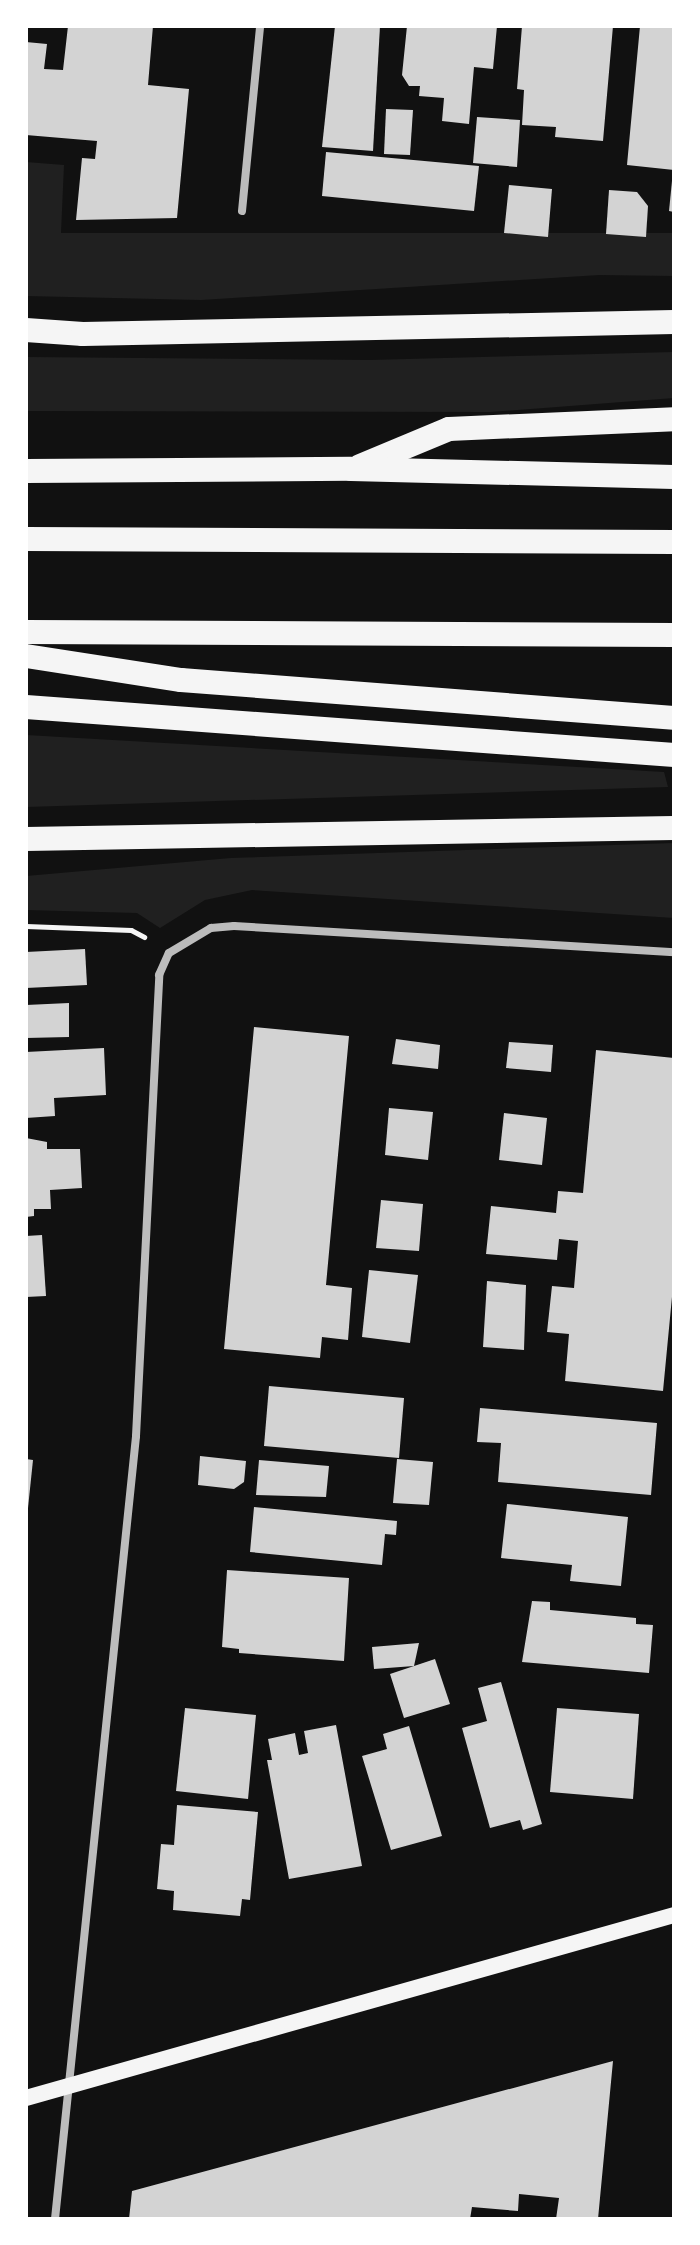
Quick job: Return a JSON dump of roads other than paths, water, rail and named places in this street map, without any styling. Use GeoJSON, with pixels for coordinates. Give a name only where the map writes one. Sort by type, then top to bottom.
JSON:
{"type":"FeatureCollection","features":[{"type":"Feature","properties":{"kind":"highway"},"geometry":{"type":"LineString","coordinates":[[26,330],[83,334],[674,322]]}},
{"type":"Feature","properties":{"kind":"highway"},"geometry":{"type":"LineString","coordinates":[[351,469],[449,429],[674,419]]}},
{"type":"Feature","properties":{"kind":"highway"},"geometry":{"type":"LineString","coordinates":[[26,471],[351,469],[674,477]]}},
{"type":"Feature","properties":{"kind":"highway"},"geometry":{"type":"LineString","coordinates":[[26,539],[674,542]]}},
{"type":"Feature","properties":{"kind":"highway"},"geometry":{"type":"LineString","coordinates":[[26,632],[674,635]]}},
{"type":"Feature","properties":{"kind":"highway"},"geometry":{"type":"LineString","coordinates":[[26,656],[181,680],[674,718]]}},
{"type":"Feature","properties":{"kind":"highway"},"geometry":{"type":"LineString","coordinates":[[26,707],[674,755]]}},
{"type":"Feature","properties":{"kind":"highway"},"geometry":{"type":"LineString","coordinates":[[26,839],[674,828]]}},
{"type":"Feature","properties":{"kind":"main road"},"geometry":{"type":"LineString","coordinates":[[26,2098],[674,1915]]}},
{"type":"Feature","properties":{"kind":"street"},"geometry":{"type":"LineString","coordinates":[[242,211],[260,26]]}},
{"type":"Feature","properties":{"kind":"street"},"geometry":{"type":"LineString","coordinates":[[55,2219],[136,1436],[159,975],[169,953],[189,938],[211,928],[234,926],[674,952]]}}]}
